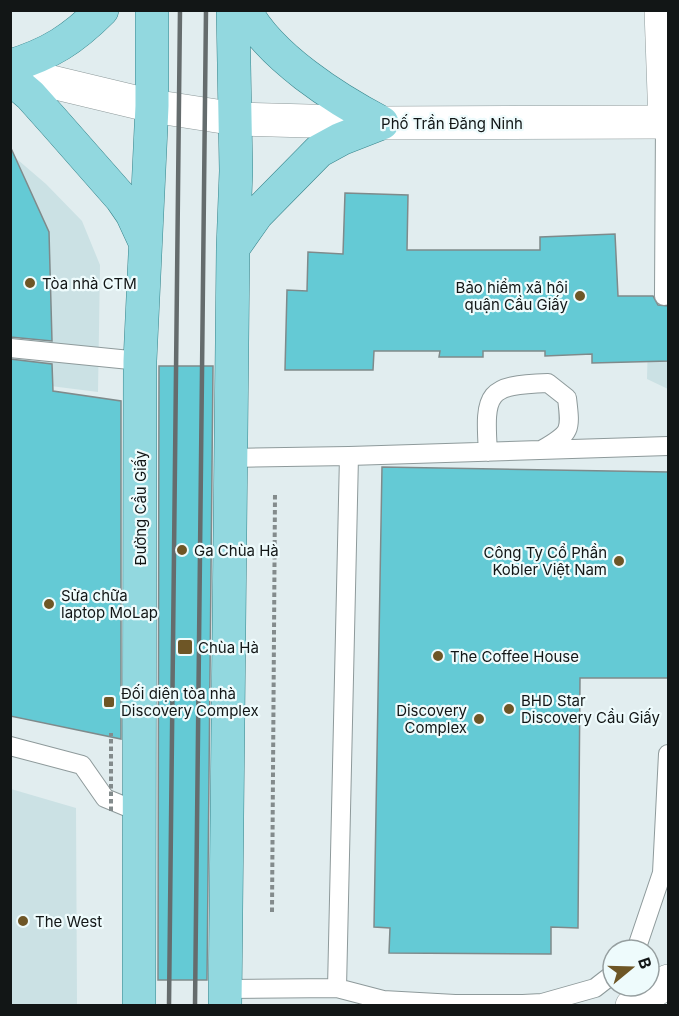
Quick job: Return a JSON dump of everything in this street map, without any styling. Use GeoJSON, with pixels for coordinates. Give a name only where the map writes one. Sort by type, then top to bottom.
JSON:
{"type":"FeatureCollection","features":[{"type":"Feature","properties":{"kind":"main road"},"geometry":{"type":"LineString","coordinates":[[10,66],[47,53],[85,28],[102,10]]}},
{"type":"Feature","properties":{"kind":"main road","name":"Đường Cầu Giấy"},"geometry":{"type":"LineString","coordinates":[[139,1005],[125,812],[140,361],[152,106],[152,10]]}},
{"type":"Feature","properties":{"kind":"main road"},"geometry":{"type":"LineString","coordinates":[[225,997],[236,118],[233,10]]}},
{"type":"Feature","properties":{"kind":"main road"},"geometry":{"type":"LineString","coordinates":[[245,10],[252,23],[276,49],[324,89],[382,123]]}},
{"type":"Feature","properties":{"kind":"main road"},"geometry":{"type":"LineString","coordinates":[[10,78],[49,116],[121,198],[132,214],[145,242]]}},
{"type":"Feature","properties":{"kind":"main road"},"geometry":{"type":"LineString","coordinates":[[233,248],[257,214],[320,151],[340,139],[382,123]]}},
{"type":"Feature","properties":{"kind":"street"},"geometry":{"type":"LineString","coordinates":[[661,10],[667,122]]}},
{"type":"Feature","properties":{"kind":"street","name":"Phố Trần Đăng Ninh"},"geometry":{"type":"LineString","coordinates":[[10,72],[152,106],[236,118],[382,123],[667,122]]}},
{"type":"Feature","properties":{"kind":"lane"},"geometry":{"type":"LineString","coordinates":[[664,296],[667,122]]}},
{"type":"Feature","properties":{"kind":"lane"},"geometry":{"type":"LineString","coordinates":[[10,348],[140,361]]}},
{"type":"Feature","properties":{"kind":"lane"},"geometry":{"type":"LineString","coordinates":[[488,452],[486,424],[491,398],[501,390],[516,384],[548,383],[567,398],[570,423],[563,437],[541,450]]}},
{"type":"Feature","properties":{"kind":"lane"},"geometry":{"type":"LineString","coordinates":[[231,458],[669,446]]}},
{"type":"Feature","properties":{"kind":"lane"},"geometry":{"type":"LineString","coordinates":[[337,988],[350,456]]}},
{"type":"Feature","properties":{"kind":"lane"},"geometry":{"type":"LineString","coordinates":[[10,746],[82,765],[105,798],[125,812]]}},
{"type":"Feature","properties":{"kind":"lane"},"geometry":{"type":"LineString","coordinates":[[641,938],[665,881],[669,754]]}},
{"type":"Feature","properties":{"kind":"lane"},"geometry":{"type":"LineString","coordinates":[[225,997],[337,988],[383,1000],[455,1004],[542,1003],[595,988],[601,983]]}},
{"type":"Feature","properties":{"kind":"path"},"geometry":{"type":"LineString","coordinates":[[272,912],[275,494]]}},
{"type":"Feature","properties":{"kind":"path"},"geometry":{"type":"LineString","coordinates":[[111,733],[125,812]]}},
{"type":"Feature","properties":{"kind":"shaded area"},"geometry":{"type":"Polygon","coordinates":[[[11,154],[46,184],[82,221],[100,265],[98,392],[11,381],[11,154]]]}},
{"type":"Feature","properties":{"kind":"shaded area"},"geometry":{"type":"Polygon","coordinates":[[[668,295],[668,389],[647,379],[649,296],[668,295]]]}},
{"type":"Feature","properties":{"kind":"shaded area"},"geometry":{"type":"Polygon","coordinates":[[[11,789],[76,808],[77,1005],[11,1005],[11,789]]]}},
{"type":"Feature","properties":{"kind":"building","name":"Tòa nhà CTM"},"geometry":{"type":"Polygon","coordinates":[[[10,146],[49,232],[52,341],[10,337],[10,146]]]}},
{"type":"Feature","properties":{"kind":"building"},"geometry":{"type":"Polygon","coordinates":[[[345,193],[408,195],[407,250],[540,250],[540,237],[615,234],[618,296],[653,296],[658,305],[669,306],[669,361],[592,363],[592,354],[545,356],[545,351],[483,351],[483,357],[439,357],[440,351],[374,351],[373,370],[285,370],[287,290],[307,291],[308,252],[343,254],[345,193]]]}},
{"type":"Feature","properties":{"kind":"building"},"geometry":{"type":"Polygon","coordinates":[[[10,359],[52,364],[53,391],[121,401],[121,739],[10,716],[10,359]]]}},
{"type":"Feature","properties":{"kind":"building"},"geometry":{"type":"Polygon","coordinates":[[[159,366],[213,366],[207,980],[158,980],[159,366]]]}},
{"type":"Feature","properties":{"kind":"building","name":"Discovery Complex"},"geometry":{"type":"Polygon","coordinates":[[[382,467],[669,472],[669,678],[580,678],[578,928],[551,927],[551,954],[389,953],[390,928],[374,927],[382,467]]]}},
{"type":"Feature","properties":{"kind":"railway"},"geometry":{"type":"LineString","coordinates":[[169,1006],[180,10]]}},
{"type":"Feature","properties":{"kind":"railway"},"geometry":{"type":"LineString","coordinates":[[195,1006],[206,10]]}},
{"type":"Feature","properties":{"kind":"place","name":"Tòa nhà CTM"},"geometry":{"type":"Point","coordinates":[30,283]}},
{"type":"Feature","properties":{"kind":"place","name":"Bảo hiểm xã hội quận Cầu Giấy"},"geometry":{"type":"Point","coordinates":[580,296]}},
{"type":"Feature","properties":{"kind":"place","name":"Ga Chùa Hà"},"geometry":{"type":"Point","coordinates":[182,550]}},
{"type":"Feature","properties":{"kind":"place","name":"Công Ty Cổ Phần Kobler Việt Nam"},"geometry":{"type":"Point","coordinates":[619,561]}},
{"type":"Feature","properties":{"kind":"place","name":"Sửa chữa laptop MoLap"},"geometry":{"type":"Point","coordinates":[49,604]}},
{"type":"Feature","properties":{"kind":"place","name":"Chùa Hà"},"geometry":{"type":"Point","coordinates":[185,647]}},
{"type":"Feature","properties":{"kind":"place","name":"The Coffee House"},"geometry":{"type":"Point","coordinates":[438,656]}},
{"type":"Feature","properties":{"kind":"place","name":"Đối diện tòa nhà Discovery Complex"},"geometry":{"type":"Point","coordinates":[109,702]}},
{"type":"Feature","properties":{"kind":"place","name":"BHD Star Discovery Cầu Giấy"},"geometry":{"type":"Point","coordinates":[509,709]}},
{"type":"Feature","properties":{"kind":"place","name":"Discovery Complex"},"geometry":{"type":"Point","coordinates":[479,719]}},
{"type":"Feature","properties":{"kind":"place","name":"The West"},"geometry":{"type":"Point","coordinates":[23,921]}}]}
